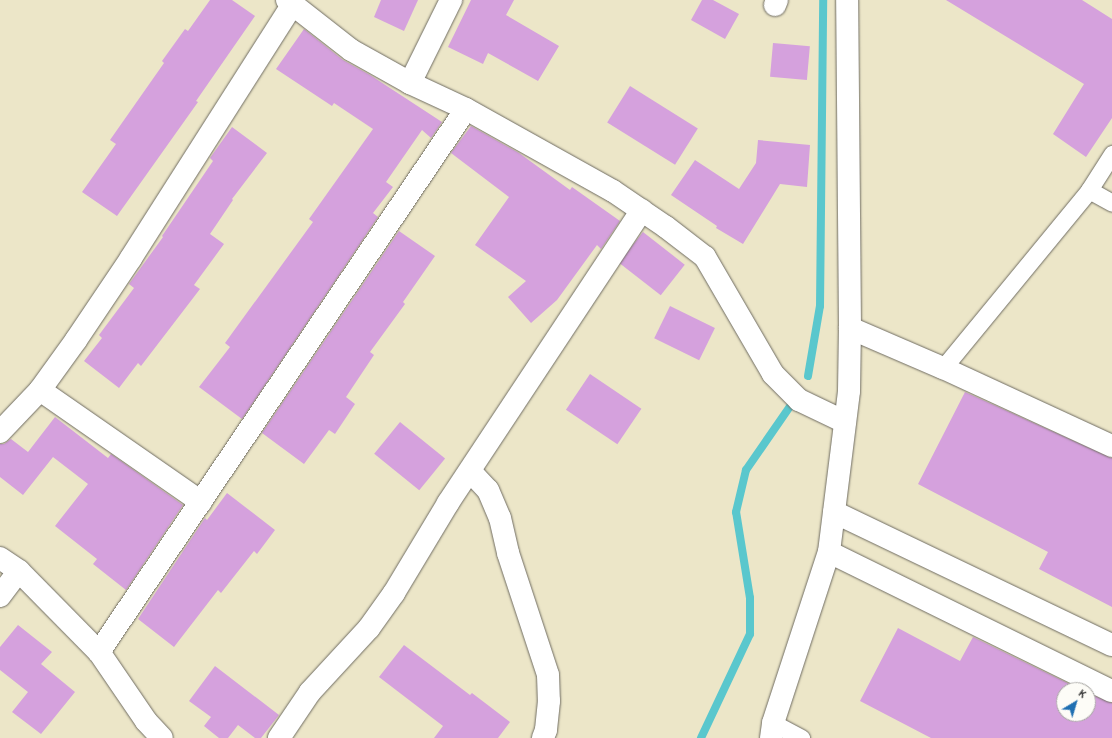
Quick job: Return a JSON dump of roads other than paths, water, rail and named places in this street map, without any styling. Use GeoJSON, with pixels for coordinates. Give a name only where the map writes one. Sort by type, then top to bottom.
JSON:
{"type":"FeatureCollection","features":[{"type":"Feature","properties":{"kind":"street"},"geometry":{"type":"LineString","coordinates":[[410,83],[451,0]]}},
{"type":"Feature","properties":{"kind":"street"},"geometry":{"type":"LineString","coordinates":[[772,730],[829,552],[850,391],[847,0]]}},
{"type":"Feature","properties":{"kind":"street"},"geometry":{"type":"LineString","coordinates":[[0,432],[40,390],[76,340],[131,258],[290,2],[351,50],[410,83],[466,109],[613,191],[642,210],[705,257],[773,374],[799,400],[845,422]]}},
{"type":"Feature","properties":{"kind":"street"},"geometry":{"type":"LineString","coordinates":[[99,652],[466,109]]}},
{"type":"Feature","properties":{"kind":"street"},"geometry":{"type":"LineString","coordinates":[[279,738],[310,692],[369,628],[394,593],[422,544],[642,210]]}},
{"type":"Feature","properties":{"kind":"street"},"geometry":{"type":"LineString","coordinates":[[850,328],[943,368],[1112,446]]}},
{"type":"Feature","properties":{"kind":"street"},"geometry":{"type":"LineString","coordinates":[[40,390],[201,502]]}},
{"type":"Feature","properties":{"kind":"street"},"geometry":{"type":"LineString","coordinates":[[470,471],[488,490],[500,518],[508,553],[548,674],[549,701],[546,730],[543,738]]}},
{"type":"Feature","properties":{"kind":"street"},"geometry":{"type":"LineString","coordinates":[[834,512],[1112,645]]}},
{"type":"Feature","properties":{"kind":"street"},"geometry":{"type":"LineString","coordinates":[[829,552],[1112,691]]}},
{"type":"Feature","properties":{"kind":"street"},"geometry":{"type":"LineString","coordinates":[[0,558],[19,571],[99,652],[146,720],[162,738]]}},
{"type":"Feature","properties":{"kind":"street"},"geometry":{"type":"LineString","coordinates":[[0,596],[19,571]]}},
{"type":"Feature","properties":{"kind":"lane"},"geometry":{"type":"LineString","coordinates":[[943,368],[1089,190],[1112,154]]}},
{"type":"Feature","properties":{"kind":"lane"},"geometry":{"type":"LineString","coordinates":[[1089,190],[1112,203]]}},
{"type":"Feature","properties":{"kind":"lane"},"geometry":{"type":"LineString","coordinates":[[772,730],[801,738]]}},
{"type":"Feature","properties":{"kind":"waterway"},"geometry":{"type":"LineString","coordinates":[[808,376],[820,306],[823,0]]}},
{"type":"Feature","properties":{"kind":"waterway"},"geometry":{"type":"LineString","coordinates":[[701,738],[750,634],[750,598],[736,512],[746,470],[791,405]]}}]}
